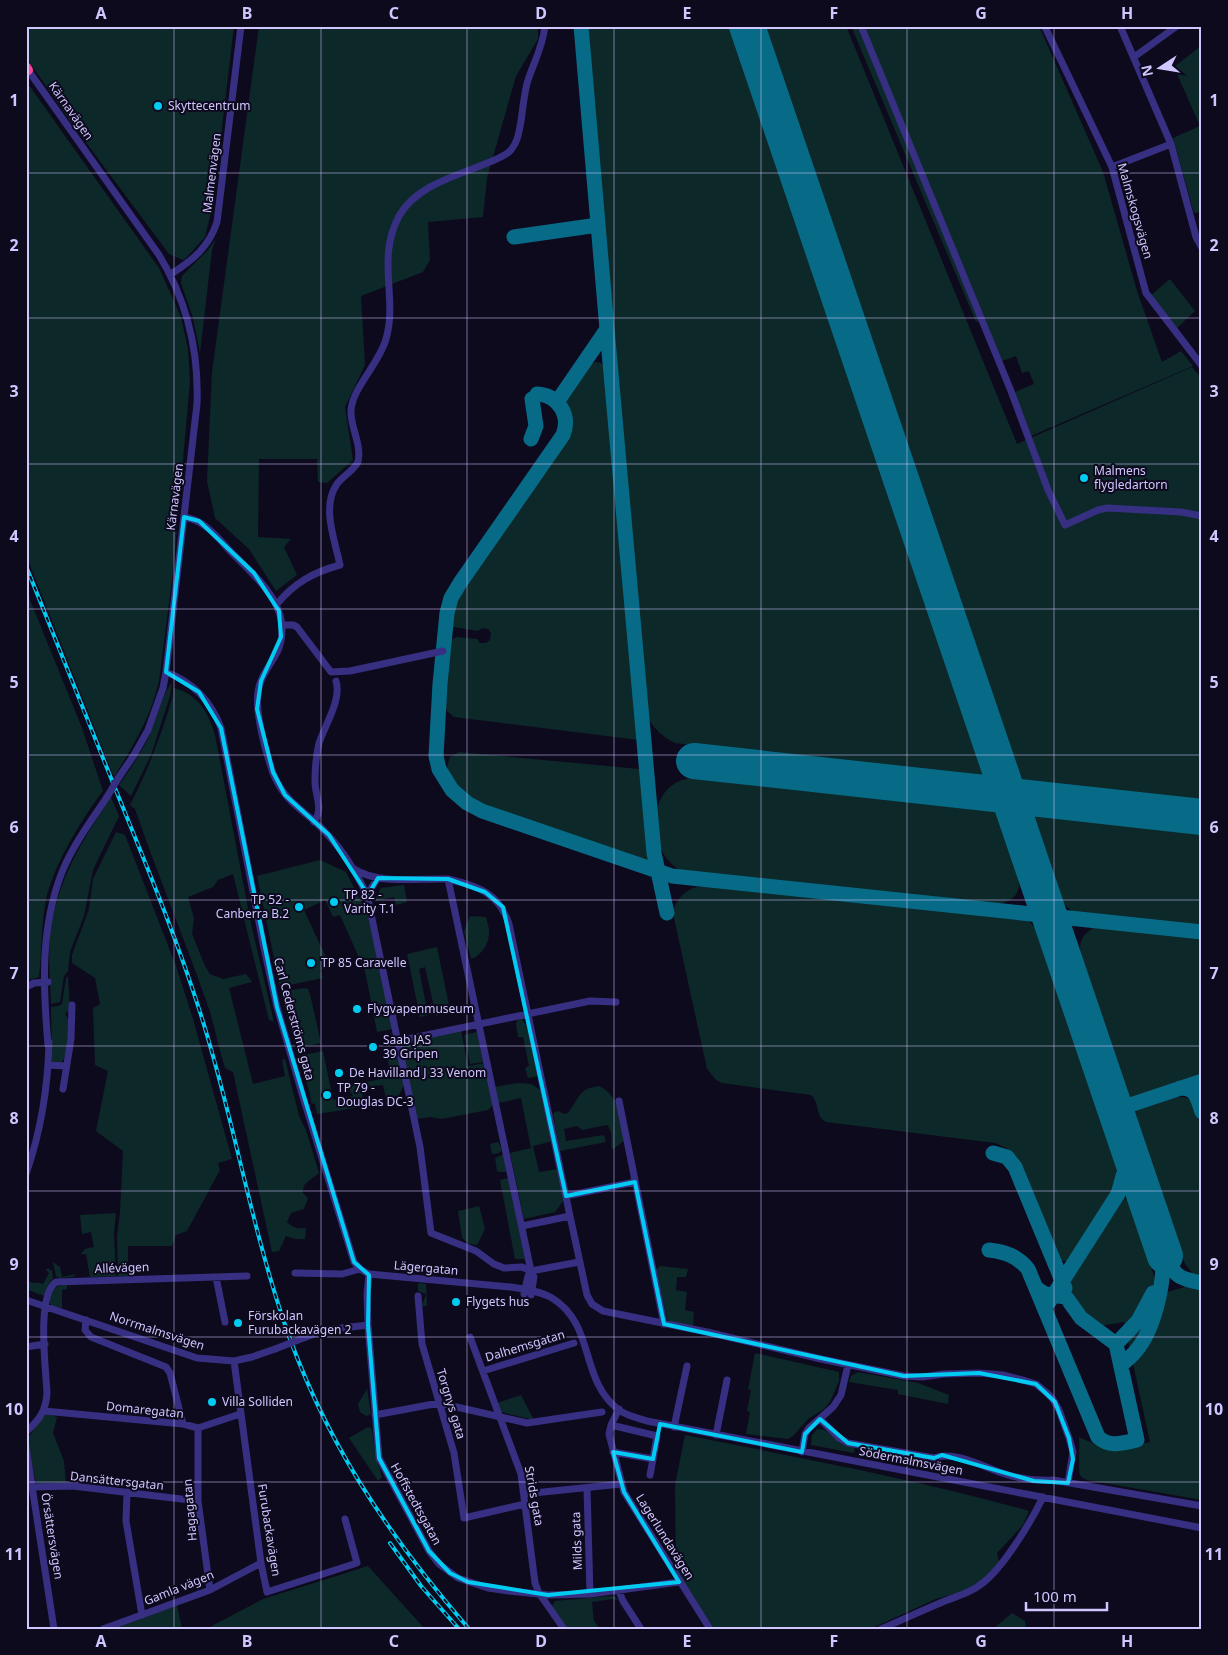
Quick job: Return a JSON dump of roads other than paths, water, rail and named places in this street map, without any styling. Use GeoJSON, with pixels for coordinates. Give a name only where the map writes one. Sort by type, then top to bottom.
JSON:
{"type":"FeatureCollection","features":[{"type":"Feature","properties":{"kind":"street","name":"Malmenvägen"},"geometry":{"type":"LineString","coordinates":[[171,274],[191,261],[207,245],[217,222],[241,26]]}},
{"type":"Feature","properties":{"kind":"street"},"geometry":{"type":"LineString","coordinates":[[277,604],[307,576],[340,565],[332,526],[330,502],[338,482],[358,462],[358,444],[351,408],[355,396],[378,360],[387,337],[389,313],[388,248],[395,225],[407,205],[425,190],[439,182],[494,160],[511,150],[517,140],[527,84],[542,45],[545,26]]}},
{"type":"Feature","properties":{"kind":"street"},"geometry":{"type":"LineString","coordinates":[[861,26],[1011,391],[1048,490],[1065,525],[1106,508],[1181,512],[1202,516]]}},
{"type":"Feature","properties":{"kind":"street","name":"Malmskogsvägen"},"geometry":{"type":"LineString","coordinates":[[1046,26],[1112,167],[1146,293],[1202,366]]}},
{"type":"Feature","properties":{"kind":"street"},"geometry":{"type":"LineString","coordinates":[[1120,26],[1171,144],[1196,237],[1202,248]]}},
{"type":"Feature","properties":{"kind":"street"},"geometry":{"type":"LineString","coordinates":[[1134,57],[1177,26]]}},
{"type":"Feature","properties":{"kind":"street","name":"Kärnavägen"},"geometry":{"type":"LineString","coordinates":[[26,1174],[41,1124],[48,1065],[46,947],[50,912],[62,872],[80,836],[134,755],[154,717],[166,672],[197,404],[197,368],[194,343],[187,316],[171,274],[159,254],[27,68]]}},
{"type":"Feature","properties":{"kind":"street"},"geometry":{"type":"LineString","coordinates":[[1112,167],[1171,144]]}},
{"type":"Feature","properties":{"kind":"street"},"geometry":{"type":"LineString","coordinates":[[184,517],[193,518],[204,525],[254,573],[277,604],[282,626],[279,648],[258,690],[259,719],[278,784],[293,804],[328,835],[352,868],[368,899],[420,1147],[431,1234],[476,1250],[499,1267],[522,1267],[531,1270],[579,1262]]}},
{"type":"Feature","properties":{"kind":"street"},"geometry":{"type":"LineString","coordinates":[[282,626],[293,625],[297,627],[331,672],[350,672],[444,651]]}},
{"type":"Feature","properties":{"kind":"street","name":"Carl Cederströms gata"},"geometry":{"type":"LineString","coordinates":[[166,672],[179,677],[199,692],[213,711],[221,728],[277,1007],[354,1262],[360,1270]]}},
{"type":"Feature","properties":{"kind":"street"},"geometry":{"type":"LineString","coordinates":[[314,822],[320,811],[315,786],[316,757],[337,699],[338,685],[336,681]]}},
{"type":"Feature","properties":{"kind":"street"},"geometry":{"type":"LineString","coordinates":[[352,868],[366,876],[378,878],[448,879],[467,884],[485,892],[503,907],[509,924],[579,1262],[587,1295],[595,1307],[611,1313],[708,1332],[848,1365],[913,1377],[956,1373],[1003,1375],[1036,1384],[1047,1392],[1055,1402],[1070,1438],[1073,1459],[1068,1483]]}},
{"type":"Feature","properties":{"kind":"street"},"geometry":{"type":"LineString","coordinates":[[368,899],[370,890],[378,878]]}},
{"type":"Feature","properties":{"kind":"street"},"geometry":{"type":"LineString","coordinates":[[448,879],[531,1270],[528,1276],[528,1292],[565,1308],[576,1321],[597,1383],[604,1394],[619,1410],[611,1425]]}},
{"type":"Feature","properties":{"kind":"street"},"geometry":{"type":"LineString","coordinates":[[26,987],[34,983],[46,982]]}},
{"type":"Feature","properties":{"kind":"street"},"geometry":{"type":"LineString","coordinates":[[398,1040],[590,1001],[616,1002]]}},
{"type":"Feature","properties":{"kind":"street"},"geometry":{"type":"LineString","coordinates":[[63,1089],[71,1039],[72,1005]]}},
{"type":"Feature","properties":{"kind":"street"},"geometry":{"type":"LineString","coordinates":[[48,1065],[66,1066]]}},
{"type":"Feature","properties":{"kind":"street"},"geometry":{"type":"LineString","coordinates":[[619,1101],[664,1324]]}},
{"type":"Feature","properties":{"kind":"street"},"geometry":{"type":"LineString","coordinates":[[566,1196],[635,1182]]}},
{"type":"Feature","properties":{"kind":"street"},"geometry":{"type":"LineString","coordinates":[[522,1226],[570,1216]]}},
{"type":"Feature","properties":{"kind":"street"},"geometry":{"type":"LineString","coordinates":[[295,1273],[342,1274],[360,1270],[369,1274],[366,1294],[375,1415],[439,1403],[532,1423],[602,1412]]}},
{"type":"Feature","properties":{"kind":"street","name":"Lägergatan"},"geometry":{"type":"LineString","coordinates":[[369,1274],[481,1285],[528,1292]]}},
{"type":"Feature","properties":{"kind":"street","name":"Allévägen"},"geometry":{"type":"LineString","coordinates":[[44,1306],[50,1287],[56,1282],[247,1276]]}},
{"type":"Feature","properties":{"kind":"street"},"geometry":{"type":"LineString","coordinates":[[216,1277],[225,1322]]}},
{"type":"Feature","properties":{"kind":"street","name":"Torgnys gata"},"geometry":{"type":"LineString","coordinates":[[418,1296],[422,1344],[454,1453],[464,1518],[526,1504]]}},
{"type":"Feature","properties":{"kind":"street","name":"Norrmalmsvägen"},"geometry":{"type":"LineString","coordinates":[[26,1300],[197,1358],[214,1361],[234,1362],[325,1330],[368,1325]]}},
{"type":"Feature","properties":{"kind":"street"},"geometry":{"type":"LineString","coordinates":[[26,1432],[36,1423],[44,1411],[47,1393],[44,1306]]}},
{"type":"Feature","properties":{"kind":"street"},"geometry":{"type":"LineString","coordinates":[[86,1320],[86,1330],[91,1337],[166,1367],[170,1373],[184,1424]]}},
{"type":"Feature","properties":{"kind":"street","name":"Strids gata"},"geometry":{"type":"LineString","coordinates":[[470,1337],[519,1468],[526,1504],[534,1577],[539,1593],[564,1629]]}},
{"type":"Feature","properties":{"kind":"street","name":"Dalhemsgatan"},"geometry":{"type":"LineString","coordinates":[[482,1371],[574,1342]]}},
{"type":"Feature","properties":{"kind":"street"},"geometry":{"type":"LineString","coordinates":[[26,1347],[44,1344]]}},
{"type":"Feature","properties":{"kind":"street","name":"Furubackavägen"},"geometry":{"type":"LineString","coordinates":[[234,1362],[261,1563],[267,1592],[357,1563],[344,1519]]}},
{"type":"Feature","properties":{"kind":"street"},"geometry":{"type":"LineString","coordinates":[[802,1452],[809,1428],[833,1407],[841,1395],[848,1365]]}},
{"type":"Feature","properties":{"kind":"street"},"geometry":{"type":"LineString","coordinates":[[674,1427],[687,1366]]}},
{"type":"Feature","properties":{"kind":"street"},"geometry":{"type":"LineString","coordinates":[[716,1435],[727,1380]]}},
{"type":"Feature","properties":{"kind":"street","name":"Södermalmsvägen"},"geometry":{"type":"LineString","coordinates":[[619,1410],[640,1419],[674,1427],[1202,1528]]}},
{"type":"Feature","properties":{"kind":"street","name":"Domaregatan"},"geometry":{"type":"LineString","coordinates":[[44,1411],[184,1424],[198,1428],[240,1414]]}},
{"type":"Feature","properties":{"kind":"street","name":"Hoffstedtsgatan"},"geometry":{"type":"LineString","coordinates":[[375,1415],[378,1452],[381,1464],[429,1551],[439,1564],[458,1578],[488,1588],[548,1595],[590,1594],[679,1582]]}},
{"type":"Feature","properties":{"kind":"street"},"geometry":{"type":"LineString","coordinates":[[820,1419],[839,1438],[848,1443],[934,1458],[942,1455],[980,1464],[1002,1473],[1034,1481],[1053,1480],[1202,1506]]}},
{"type":"Feature","properties":{"kind":"street","name":"Lagerlundavägen"},"geometry":{"type":"LineString","coordinates":[[650,1475],[657,1436],[611,1425],[609,1434],[613,1452],[621,1484],[628,1500],[710,1629]]}},
{"type":"Feature","properties":{"kind":"street","name":"Hagagatan"},"geometry":{"type":"LineString","coordinates":[[198,1428],[198,1501],[210,1590]]}},
{"type":"Feature","properties":{"kind":"street","name":"Örsättersvägen"},"geometry":{"type":"LineString","coordinates":[[26,1447],[54,1629]]}},
{"type":"Feature","properties":{"kind":"street"},"geometry":{"type":"LineString","coordinates":[[613,1452],[653,1459]]}},
{"type":"Feature","properties":{"kind":"street"},"geometry":{"type":"LineString","coordinates":[[524,1494],[621,1484]]}},
{"type":"Feature","properties":{"kind":"street","name":"Dansättersgatan"},"geometry":{"type":"LineString","coordinates":[[33,1487],[73,1486],[198,1501]]}},
{"type":"Feature","properties":{"kind":"street","name":"Milds gata"},"geometry":{"type":"LineString","coordinates":[[587,1488],[590,1594]]}},
{"type":"Feature","properties":{"kind":"street"},"geometry":{"type":"LineString","coordinates":[[127,1492],[126,1521],[142,1615]]}},
{"type":"Feature","properties":{"kind":"street"},"geometry":{"type":"LineString","coordinates":[[881,1629],[980,1586],[1003,1561],[1036,1513],[1042,1498]]}},
{"type":"Feature","properties":{"kind":"street","name":"Gamla vägen"},"geometry":{"type":"LineString","coordinates":[[103,1629],[210,1590],[261,1563]]}},
{"type":"Feature","properties":{"kind":"street"},"geometry":{"type":"LineString","coordinates":[[619,1591],[623,1601],[641,1629]]}},
{"type":"Feature","properties":{"kind":"railway"},"geometry":{"type":"LineString","coordinates":[[26,566],[149,871],[191,984],[222,1088],[270,1278],[298,1360],[316,1402],[359,1482],[410,1557],[469,1629]]}},
{"type":"Feature","properties":{"kind":"railway"},"geometry":{"type":"LineString","coordinates":[[390,1543],[421,1586],[459,1629]]}},
{"type":"Feature","properties":{"kind":"place","name":"Skyttecentrum"},"geometry":{"type":"Point","coordinates":[158,106]}},
{"type":"Feature","properties":{"kind":"place","name":"Malmens flygledartorn"},"geometry":{"type":"Point","coordinates":[1084,478]}},
{"type":"Feature","properties":{"kind":"place","name":"TP 82 - Varity T.1"},"geometry":{"type":"Point","coordinates":[334,902]}},
{"type":"Feature","properties":{"kind":"place","name":"TP 52 - Canberra B.2"},"geometry":{"type":"Point","coordinates":[299,907]}},
{"type":"Feature","properties":{"kind":"place","name":"TP 85 Caravelle"},"geometry":{"type":"Point","coordinates":[311,963]}},
{"type":"Feature","properties":{"kind":"place","name":"Flygvapenmuseum"},"geometry":{"type":"Point","coordinates":[357,1009]}},
{"type":"Feature","properties":{"kind":"place","name":"Saab JAS 39 Gripen"},"geometry":{"type":"Point","coordinates":[373,1047]}},
{"type":"Feature","properties":{"kind":"place","name":"De Havilland J 33 Venom"},"geometry":{"type":"Point","coordinates":[339,1073]}},
{"type":"Feature","properties":{"kind":"place","name":"TP 79 - Douglas DC-3"},"geometry":{"type":"Point","coordinates":[327,1095]}},
{"type":"Feature","properties":{"kind":"place","name":"Flygets hus"},"geometry":{"type":"Point","coordinates":[456,1302]}},
{"type":"Feature","properties":{"kind":"place","name":"Förskolan Furubackavägen 2"},"geometry":{"type":"Point","coordinates":[238,1323]}},
{"type":"Feature","properties":{"kind":"place","name":"Villa Solliden"},"geometry":{"type":"Point","coordinates":[212,1402]}}]}
